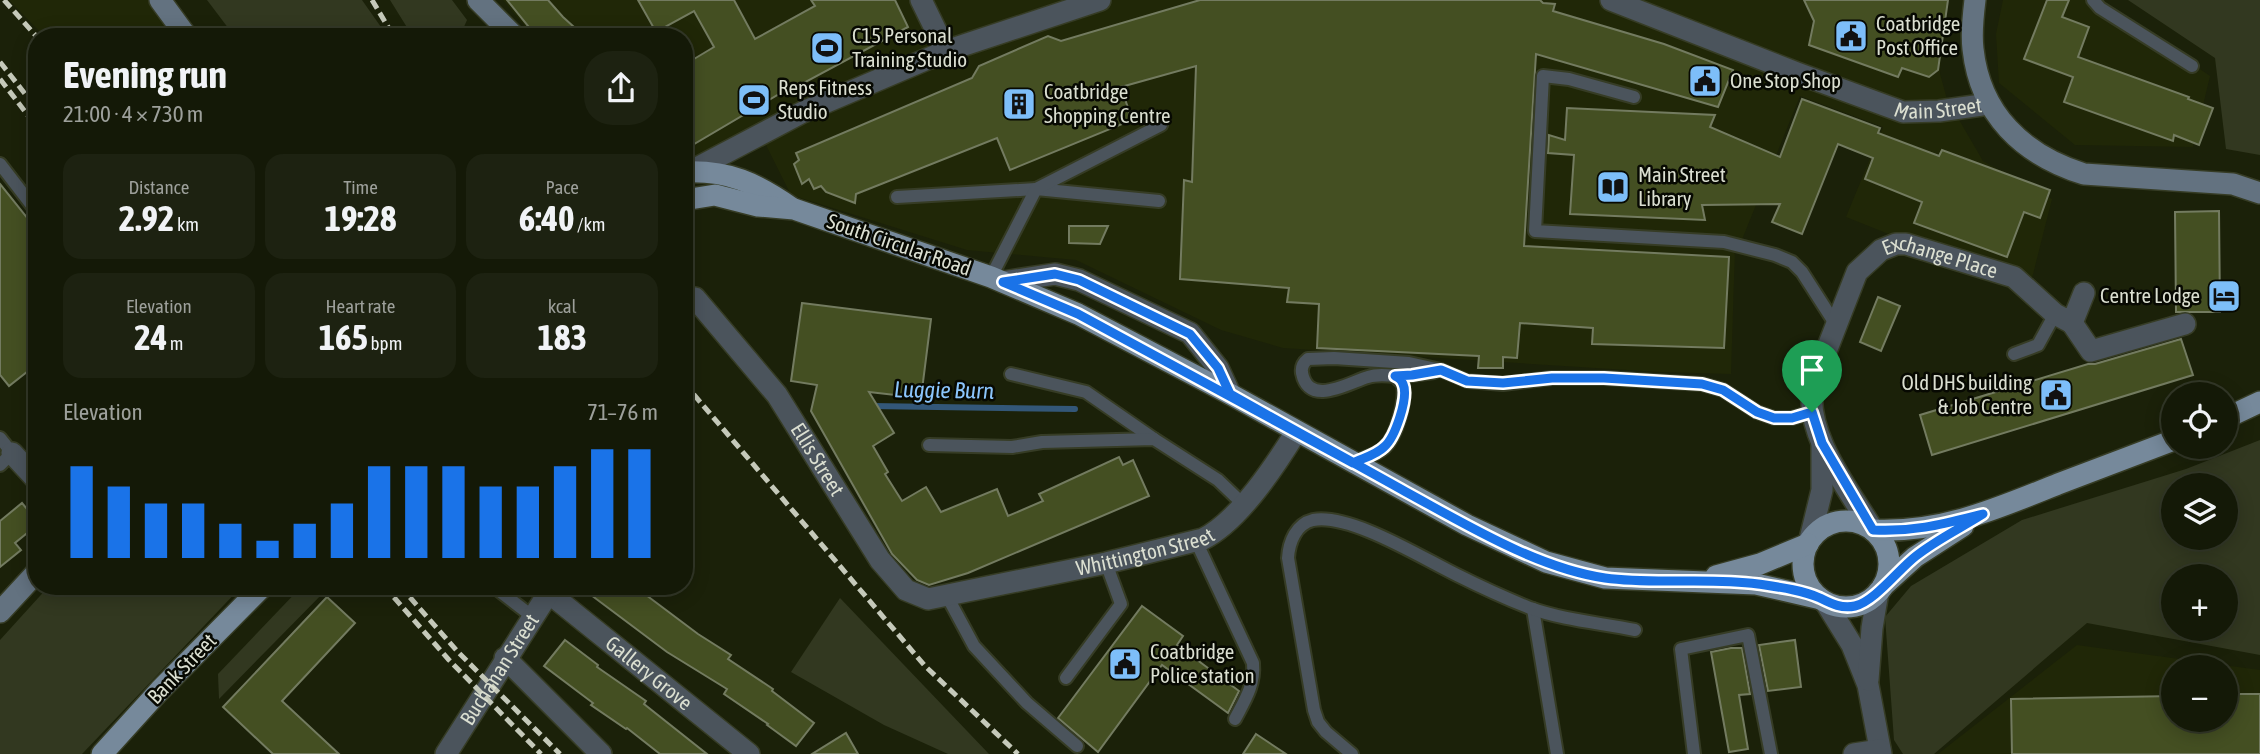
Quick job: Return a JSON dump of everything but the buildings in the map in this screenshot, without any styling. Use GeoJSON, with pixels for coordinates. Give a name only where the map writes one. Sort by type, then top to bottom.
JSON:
{"type":"FeatureCollection","features":[{"type":"Feature","properties":{"kind":"main road"},"geometry":{"type":"LineString","coordinates":[[160,0],[180,28]]}},
{"type":"Feature","properties":{"kind":"main road"},"geometry":{"type":"LineString","coordinates":[[478,0],[506,28]]}},
{"type":"Feature","properties":{"kind":"main road"},"geometry":{"type":"LineString","coordinates":[[1975,0],[1975,63],[1989,104]]}},
{"type":"Feature","properties":{"kind":"main road","name":"Main Street"},"geometry":{"type":"LineString","coordinates":[[1989,104],[2006,128],[2036,152],[2061,167],[2084,174],[2233,184],[2260,193]]}},
{"type":"Feature","properties":{"kind":"main road","name":"South Circular Road"},"geometry":{"type":"LineString","coordinates":[[693,171],[720,173],[763,188],[794,209]]}},
{"type":"Feature","properties":{"kind":"main road","name":"South Circular Road"},"geometry":{"type":"LineString","coordinates":[[693,199],[715,195],[758,206],[794,209],[997,280],[1078,314],[1230,394],[1466,525],[1546,562],[1605,578],[1756,584],[1824,601]]}},
{"type":"Feature","properties":{"kind":"main road"},"geometry":{"type":"LineString","coordinates":[[2238,411],[2260,393]]}},
{"type":"Feature","properties":{"kind":"main road"},"geometry":{"type":"LineString","coordinates":[[2238,413],[2260,402]]}},
{"type":"Feature","properties":{"kind":"main road"},"geometry":{"type":"LineString","coordinates":[[2238,416],[2260,413]]}},
{"type":"Feature","properties":{"kind":"main road"},"geometry":{"type":"LineString","coordinates":[[1873,530],[1928,528],[1983,514],[2161,445]]}},
{"type":"Feature","properties":{"kind":"main road"},"geometry":{"type":"LineString","coordinates":[[1881,589],[1889,567],[1888,553],[1884,543],[1873,530],[1861,523],[1834,522],[1820,529],[1809,542],[1803,560],[1804,574],[1814,594],[1840,607],[1855,606],[1868,601],[1881,589],[1915,557],[1983,514]]}},
{"type":"Feature","properties":{"kind":"main road","name":"South Circular Road"},"geometry":{"type":"LineString","coordinates":[[1693,580],[1760,564],[1809,542]]}},
{"type":"Feature","properties":{"kind":"main road"},"geometry":{"type":"LineString","coordinates":[[0,612],[28,582]]}},
{"type":"Feature","properties":{"kind":"main road","name":"Bank Street"},"geometry":{"type":"LineString","coordinates":[[102,754],[160,690],[254,595]]}},
{"type":"Feature","properties":{"kind":"street"},"geometry":{"type":"LineString","coordinates":[[922,0],[946,51]]}},
{"type":"Feature","properties":{"kind":"street"},"geometry":{"type":"LineString","coordinates":[[693,168],[803,112],[946,51],[1100,0]]}},
{"type":"Feature","properties":{"kind":"street","name":"Main Street"},"geometry":{"type":"LineString","coordinates":[[1611,0],[1903,112],[1939,111],[1989,104]]}},
{"type":"Feature","properties":{"kind":"street","name":"Exchange Place"},"geometry":{"type":"LineString","coordinates":[[1873,530],[1822,443],[1810,399],[1857,272],[1881,250],[1896,244],[1906,244],[2014,277],[2064,319],[2091,351],[2185,324]]}},
{"type":"Feature","properties":{"kind":"street","name":"South Circular Road"},"geometry":{"type":"LineString","coordinates":[[997,280],[1055,274],[1079,280],[1190,334],[1218,368],[1230,394]]}},
{"type":"Feature","properties":{"kind":"street"},"geometry":{"type":"LineString","coordinates":[[2064,319],[2084,293]]}},
{"type":"Feature","properties":{"kind":"street","name":"Ellis Street"},"geometry":{"type":"LineString","coordinates":[[695,298],[777,395],[880,560],[895,578],[915,596],[928,599],[947,596]]}},
{"type":"Feature","properties":{"kind":"street","name":"Whittington Street"},"geometry":{"type":"LineString","coordinates":[[947,596],[1106,563],[1196,541],[1213,534],[1262,482],[1296,432]]}},
{"type":"Feature","properties":{"kind":"street","name":"Exchange Place"},"geometry":{"type":"LineString","coordinates":[[1809,542],[1822,490],[1822,443]]}},
{"type":"Feature","properties":{"kind":"street"},"geometry":{"type":"LineString","coordinates":[[4,452],[28,472]]}},
{"type":"Feature","properties":{"kind":"street"},"geometry":{"type":"LineString","coordinates":[[1868,685],[1871,628],[1881,589]]}},
{"type":"Feature","properties":{"kind":"street","name":"Buchanan Street"},"geometry":{"type":"LineString","coordinates":[[446,754],[547,595]]}},
{"type":"Feature","properties":{"kind":"street","name":"Gallery Grove"},"geometry":{"type":"LineString","coordinates":[[558,595],[749,754]]}},
{"type":"Feature","properties":{"kind":"street"},"geometry":{"type":"LineString","coordinates":[[1824,601],[1852,645],[1868,685],[1880,752],[1854,754]]}},
{"type":"Feature","properties":{"kind":"street"},"geometry":{"type":"LineString","coordinates":[[505,658],[601,754]]}},
{"type":"Feature","properties":{"kind":"lane"},"geometry":{"type":"LineString","coordinates":[[2092,0],[2100,8],[2192,66]]}},
{"type":"Feature","properties":{"kind":"lane"},"geometry":{"type":"LineString","coordinates":[[1634,97],[1569,79],[1543,76],[1535,231],[1724,242],[1775,255],[1792,262],[1802,271],[1836,325]]}},
{"type":"Feature","properties":{"kind":"lane"},"geometry":{"type":"LineString","coordinates":[[997,280],[1035,189],[1161,125]]}},
{"type":"Feature","properties":{"kind":"lane"},"geometry":{"type":"LineString","coordinates":[[0,164],[28,200]]}},
{"type":"Feature","properties":{"kind":"lane"},"geometry":{"type":"LineString","coordinates":[[897,197],[1035,189],[1159,201]]}},
{"type":"Feature","properties":{"kind":"lane"},"geometry":{"type":"LineString","coordinates":[[2014,354],[2038,345],[2064,319]]}},
{"type":"Feature","properties":{"kind":"lane"},"geometry":{"type":"LineString","coordinates":[[1441,370],[1412,375],[1383,374],[1366,377],[1343,387],[1324,391],[1314,389],[1307,383],[1301,370],[1308,359],[1352,359],[1409,363],[1441,370],[1467,381],[1503,383],[1552,378],[1604,378],[1702,384],[1723,390],[1757,412],[1774,418],[1792,418],[1812,412]]}},
{"type":"Feature","properties":{"kind":"lane"},"geometry":{"type":"LineString","coordinates":[[1352,359],[1366,377]]}},
{"type":"Feature","properties":{"kind":"lane"},"geometry":{"type":"LineString","coordinates":[[1011,374],[1086,393],[1218,480],[1243,505]]}},
{"type":"Feature","properties":{"kind":"lane"},"geometry":{"type":"LineString","coordinates":[[1353,463],[1378,452],[1392,436],[1402,411],[1404,390],[1403,384],[1395,376]]}},
{"type":"Feature","properties":{"kind":"lane"},"geometry":{"type":"LineString","coordinates":[[929,445],[1012,447],[1042,442],[1154,439]]}},
{"type":"Feature","properties":{"kind":"lane"},"geometry":{"type":"LineString","coordinates":[[1353,754],[1318,722],[1306,671],[1288,558],[1296,532],[1306,523],[1320,520],[1349,524],[1375,534],[1482,588],[1533,609],[1635,630]]}},
{"type":"Feature","properties":{"kind":"lane"},"geometry":{"type":"LineString","coordinates":[[1196,541],[1253,663],[1254,678],[1250,691],[1235,719]]}},
{"type":"Feature","properties":{"kind":"lane"},"geometry":{"type":"LineString","coordinates":[[1066,678],[1121,604],[1106,563]]}},
{"type":"Feature","properties":{"kind":"lane"},"geometry":{"type":"LineString","coordinates":[[505,595],[533,617]]}},
{"type":"Feature","properties":{"kind":"lane"},"geometry":{"type":"LineString","coordinates":[[947,596],[974,646],[1027,704],[1077,746]]}},
{"type":"Feature","properties":{"kind":"lane"},"geometry":{"type":"LineString","coordinates":[[1533,609],[1557,754]]}},
{"type":"Feature","properties":{"kind":"lane"},"geometry":{"type":"LineString","coordinates":[[1695,754],[1681,649],[1748,635],[1771,754]]}},
{"type":"Feature","properties":{"kind":"shaded area"},"geometry":{"type":"Polygon","coordinates":[[[9,0],[155,0],[175,28],[36,28],[9,0]]]}},
{"type":"Feature","properties":{"kind":"shaded area"},"geometry":{"type":"Polygon","coordinates":[[[207,0],[362,0],[382,28],[228,28],[207,0]]]}},
{"type":"Feature","properties":{"kind":"shaded area"},"geometry":{"type":"Polygon","coordinates":[[[390,0],[452,0],[467,20],[463,28],[407,28],[390,0]]]}},
{"type":"Feature","properties":{"kind":"shaded area"},"geometry":{"type":"Polygon","coordinates":[[[503,0],[1947,0],[1941,37],[1940,74],[1947,99],[1983,161],[2052,199],[2029,290],[1846,217],[1883,127],[1800,96],[1739,247],[1735,248],[1731,374],[1659,372],[1283,348],[1221,330],[1076,260],[967,250],[791,195],[759,131],[693,159],[693,28],[526,28],[503,0]]]}},
{"type":"Feature","properties":{"kind":"shaded area"},"geometry":{"type":"Polygon","coordinates":[[[2003,0],[2100,0],[2210,76],[2193,147],[2075,145],[1999,83],[1996,34],[2003,0]]]}},
{"type":"Feature","properties":{"kind":"shaded area"},"geometry":{"type":"Polygon","coordinates":[[[2128,0],[2260,0],[2260,155],[2226,149],[2215,58],[2128,0]]]}},
{"type":"Feature","properties":{"kind":"shaded area"},"geometry":{"type":"Polygon","coordinates":[[[2260,440],[2260,655],[2184,641],[2238,641],[2238,564],[2161,564],[2161,637],[2087,623],[1934,754],[1903,754],[1894,740],[1885,617],[1911,586],[2022,520],[2161,477],[2161,550],[2238,550],[2238,473],[2173,473],[2212,459],[2238,459],[2238,449],[2260,440]]]}},
{"type":"Feature","properties":{"kind":"shaded area"},"geometry":{"type":"Polygon","coordinates":[[[41,595],[233,595],[82,754],[0,754],[0,640],[41,595]]]}},
{"type":"Feature","properties":{"kind":"shaded area"},"geometry":{"type":"Polygon","coordinates":[[[293,595],[321,595],[219,699],[218,674],[293,595]]]}},
{"type":"Feature","properties":{"kind":"shaded area"},"geometry":{"type":"Polygon","coordinates":[[[840,598],[989,754],[948,754],[884,725],[791,672],[840,598]]]}},
{"type":"Feature","properties":{"kind":"shaded area"},"geometry":{"type":"Polygon","coordinates":[[[2077,645],[2161,656],[2161,732],[2238,732],[2238,667],[2260,670],[2260,754],[1938,754],[2077,645]]]}},
{"type":"Feature","properties":{"kind":"waterway","name":"Luggie Burn"},"geometry":{"type":"LineString","coordinates":[[871,406],[1075,409]]}},
{"type":"Feature","properties":{"kind":"railway"},"geometry":{"type":"LineString","coordinates":[[4,0],[29,28]]}},
{"type":"Feature","properties":{"kind":"railway"},"geometry":{"type":"LineString","coordinates":[[372,0],[389,28]]}},
{"type":"Feature","properties":{"kind":"railway"},"geometry":{"type":"LineString","coordinates":[[0,62],[28,98]]}},
{"type":"Feature","properties":{"kind":"railway"},"geometry":{"type":"LineString","coordinates":[[0,79],[28,115]]}},
{"type":"Feature","properties":{"kind":"railway"},"geometry":{"type":"LineString","coordinates":[[693,394],[925,666],[1018,754]]}},
{"type":"Feature","properties":{"kind":"railway"},"geometry":{"type":"LineString","coordinates":[[392,595],[449,660],[541,754]]}},
{"type":"Feature","properties":{"kind":"railway"},"geometry":{"type":"LineString","coordinates":[[408,595],[458,652],[560,754]]}},
{"type":"Feature","properties":{"kind":"place","name":"Coatbridge Post Office"},"geometry":{"type":"Point","coordinates":[1851,36]}},
{"type":"Feature","properties":{"kind":"place","name":"C15 Personal Training Studio"},"geometry":{"type":"Point","coordinates":[827,48]}},
{"type":"Feature","properties":{"kind":"place","name":"One Stop Shop"},"geometry":{"type":"Point","coordinates":[1705,81]}},
{"type":"Feature","properties":{"kind":"place","name":"Reps Fitness Studio"},"geometry":{"type":"Point","coordinates":[754,100]}},
{"type":"Feature","properties":{"kind":"place","name":"Coatbridge Shopping Centre"},"geometry":{"type":"Point","coordinates":[1019,104]}},
{"type":"Feature","properties":{"kind":"place","name":"Main Street Library"},"geometry":{"type":"Point","coordinates":[1613,187]}},
{"type":"Feature","properties":{"kind":"place","name":"Centre Lodge"},"geometry":{"type":"Point","coordinates":[2224,296]}},
{"type":"Feature","properties":{"kind":"place","name":"Old DHS building & Job Centre"},"geometry":{"type":"Point","coordinates":[2056,395]}},
{"type":"Feature","properties":{"kind":"place","name":"Coatbridge Police station"},"geometry":{"type":"Point","coordinates":[1125,664]}},
{"type":"Feature","properties":{"kind":"route"},"geometry":{"type":"LineString","coordinates":[[1812,412],[1792,418],[1774,418],[1757,412],[1723,390],[1702,384],[1604,378],[1552,378],[1503,383],[1467,381],[1441,370],[1395,376],[1400,379],[1404,390],[1402,411],[1392,436],[1378,452],[1353,463],[1078,314],[1003,282],[1055,274],[1079,280],[1190,334],[1218,368],[1230,394],[1296,432],[1353,463],[1466,525],[1546,562],[1574,571],[1605,578],[1756,584],[1789,590],[1840,607],[1855,606],[1868,601],[1930,546],[1983,514],[1928,528],[1873,530],[1822,443],[1812,412]]}}]}
